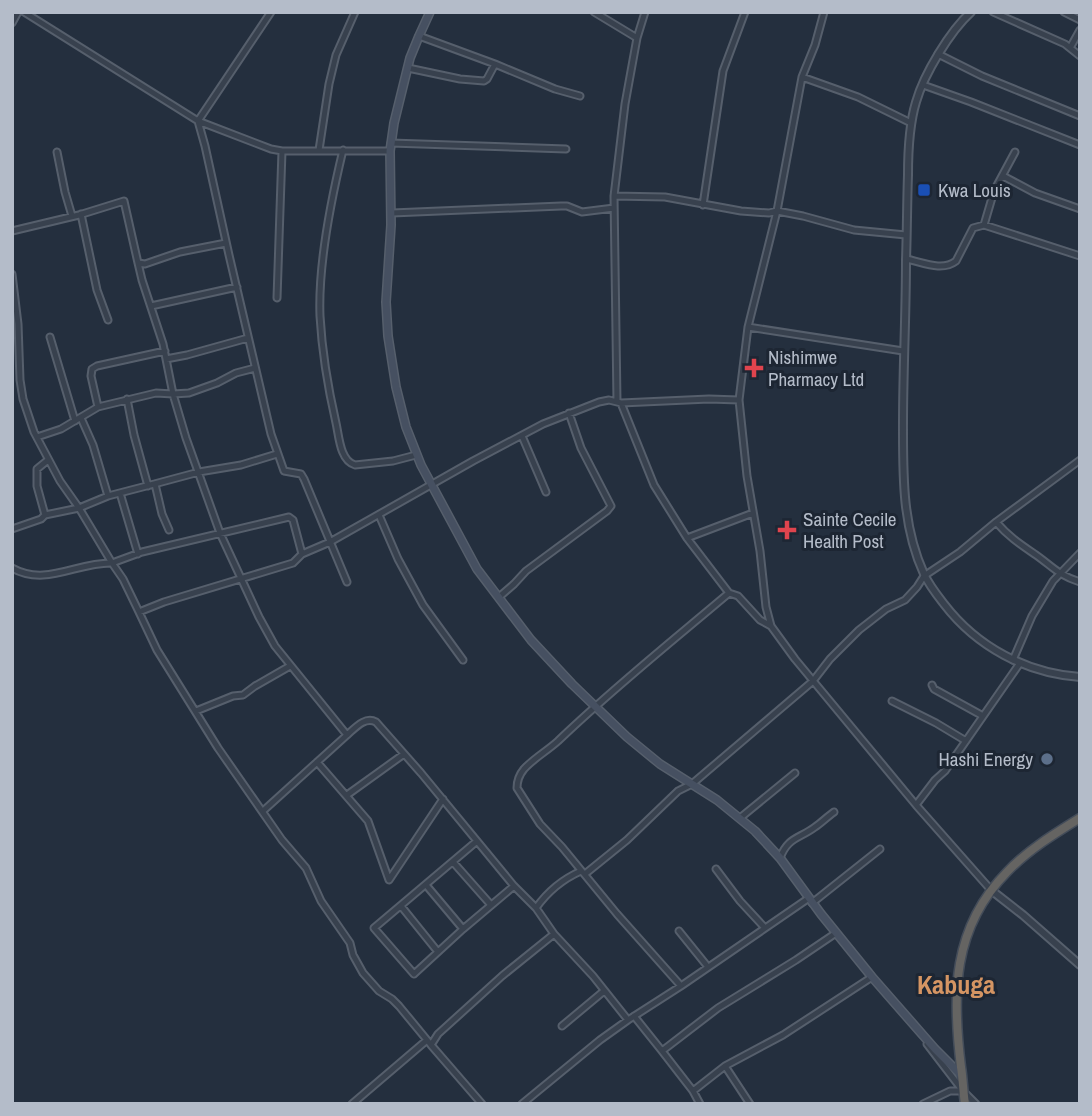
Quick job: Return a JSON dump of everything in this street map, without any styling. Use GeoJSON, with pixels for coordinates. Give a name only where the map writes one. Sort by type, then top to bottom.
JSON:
{"type":"FeatureCollection","features":[{"type":"Feature","properties":{"kind":"highway"},"geometry":{"type":"LineString","coordinates":[[965,1104],[957,1036],[956,984],[968,932],[991,890],[1025,855],[1080,818]]}},
{"type":"Feature","properties":{"kind":"main road"},"geometry":{"type":"LineString","coordinates":[[430,12],[408,68],[394,123],[386,302],[396,387],[416,455],[470,559],[531,640],[627,737],[660,764],[740,818],[780,858],[872,977],[962,1076]]}},
{"type":"Feature","properties":{"kind":"street"},"geometry":{"type":"LineString","coordinates":[[12,23],[18,12]]}},
{"type":"Feature","properties":{"kind":"street"},"geometry":{"type":"LineString","coordinates":[[24,12],[198,121],[271,149],[566,149]]}},
{"type":"Feature","properties":{"kind":"street"},"geometry":{"type":"LineString","coordinates":[[271,12],[198,121],[277,454],[284,471],[301,474],[347,582]]}},
{"type":"Feature","properties":{"kind":"street"},"geometry":{"type":"LineString","coordinates":[[318,150],[336,55],[355,12]]}},
{"type":"Feature","properties":{"kind":"street"},"geometry":{"type":"LineString","coordinates":[[594,12],[638,38]]}},
{"type":"Feature","properties":{"kind":"street"},"geometry":{"type":"LineString","coordinates":[[645,12],[625,104],[614,196],[619,402],[654,485],[687,538],[729,593],[738,596],[760,620],[771,626]]}},
{"type":"Feature","properties":{"kind":"street"},"geometry":{"type":"LineString","coordinates":[[703,205],[723,71],[745,12]]}},
{"type":"Feature","properties":{"kind":"street"},"geometry":{"type":"LineString","coordinates":[[824,12],[815,46],[802,77],[777,211],[748,327],[738,400],[747,477],[771,626],[916,806],[991,890],[1080,965]]}},
{"type":"Feature","properties":{"kind":"street"},"geometry":{"type":"LineString","coordinates":[[971,12],[938,54],[916,100],[911,123],[903,351],[903,472],[906,515],[924,576],[968,631],[1016,662],[1051,673],[1080,677]]}},
{"type":"Feature","properties":{"kind":"street"},"geometry":{"type":"LineString","coordinates":[[993,12],[1065,44],[1080,56]]}},
{"type":"Feature","properties":{"kind":"street"},"geometry":{"type":"LineString","coordinates":[[1064,12],[1080,20]]}},
{"type":"Feature","properties":{"kind":"street"},"geometry":{"type":"LineString","coordinates":[[1070,48],[1080,30]]}},
{"type":"Feature","properties":{"kind":"street"},"geometry":{"type":"LineString","coordinates":[[419,36],[555,89],[580,96]]}},
{"type":"Feature","properties":{"kind":"street"},"geometry":{"type":"LineString","coordinates":[[938,54],[982,76],[1080,116]]}},
{"type":"Feature","properties":{"kind":"street"},"geometry":{"type":"LineString","coordinates":[[408,68],[484,81],[495,64]]}},
{"type":"Feature","properties":{"kind":"street"},"geometry":{"type":"LineString","coordinates":[[802,77],[858,97],[911,123]]}},
{"type":"Feature","properties":{"kind":"street"},"geometry":{"type":"LineString","coordinates":[[923,85],[1080,145]]}},
{"type":"Feature","properties":{"kind":"street"},"geometry":{"type":"LineString","coordinates":[[342,150],[320,296],[326,376],[340,442],[345,458],[355,464],[393,461],[416,455]]}},
{"type":"Feature","properties":{"kind":"street"},"geometry":{"type":"LineString","coordinates":[[277,298],[282,151]]}},
{"type":"Feature","properties":{"kind":"street"},"geometry":{"type":"LineString","coordinates":[[57,152],[72,216]]}},
{"type":"Feature","properties":{"kind":"street"},"geometry":{"type":"LineString","coordinates":[[985,225],[994,191],[1015,152]]}},
{"type":"Feature","properties":{"kind":"street"},"geometry":{"type":"LineString","coordinates":[[1003,176],[1035,193],[1080,209]]}},
{"type":"Feature","properties":{"kind":"street"},"geometry":{"type":"LineString","coordinates":[[614,196],[665,197],[741,211],[777,211],[854,230],[906,235]]}},
{"type":"Feature","properties":{"kind":"street"},"geometry":{"type":"LineString","coordinates":[[12,231],[124,201],[138,264],[165,351],[173,394],[220,533],[275,646],[347,735]]}},
{"type":"Feature","properties":{"kind":"street"},"geometry":{"type":"LineString","coordinates":[[391,212],[567,206],[582,212],[614,208]]}},
{"type":"Feature","properties":{"kind":"street"},"geometry":{"type":"LineString","coordinates":[[81,214],[97,290],[108,320]]}},
{"type":"Feature","properties":{"kind":"street"},"geometry":{"type":"LineString","coordinates":[[906,259],[942,268],[952,265],[973,228],[985,225],[1080,256]]}},
{"type":"Feature","properties":{"kind":"street"},"geometry":{"type":"LineString","coordinates":[[138,264],[226,243]]}},
{"type":"Feature","properties":{"kind":"street"},"geometry":{"type":"LineString","coordinates":[[12,274],[23,399],[48,460],[123,579],[157,650],[231,769],[282,840],[306,868],[321,901],[350,943],[357,962],[370,982],[395,1002],[482,1104]]}},
{"type":"Feature","properties":{"kind":"street"},"geometry":{"type":"LineString","coordinates":[[151,306],[237,287]]}},
{"type":"Feature","properties":{"kind":"street"},"geometry":{"type":"LineString","coordinates":[[748,327],[903,351]]}},
{"type":"Feature","properties":{"kind":"street"},"geometry":{"type":"LineString","coordinates":[[50,337],[78,420],[93,445],[108,496]]}},
{"type":"Feature","properties":{"kind":"street"},"geometry":{"type":"LineString","coordinates":[[166,359],[248,338]]}},
{"type":"Feature","properties":{"kind":"street"},"geometry":{"type":"LineString","coordinates":[[98,407],[92,369],[165,351]]}},
{"type":"Feature","properties":{"kind":"street"},"geometry":{"type":"LineString","coordinates":[[37,437],[61,429],[98,407],[156,393],[189,393],[255,368]]}},
{"type":"Feature","properties":{"kind":"street"},"geometry":{"type":"LineString","coordinates":[[127,399],[134,435],[170,530]]}},
{"type":"Feature","properties":{"kind":"street"},"geometry":{"type":"LineString","coordinates":[[139,612],[293,563],[302,554],[330,542],[543,424],[599,402],[738,400]]}},
{"type":"Feature","properties":{"kind":"street"},"geometry":{"type":"LineString","coordinates":[[499,597],[526,571],[607,512],[611,506],[581,448],[569,413]]}},
{"type":"Feature","properties":{"kind":"street"},"geometry":{"type":"LineString","coordinates":[[522,436],[546,492]]}},
{"type":"Feature","properties":{"kind":"street"},"geometry":{"type":"LineString","coordinates":[[12,529],[41,519],[45,515],[79,508],[108,496],[277,454]]}},
{"type":"Feature","properties":{"kind":"street"},"geometry":{"type":"LineString","coordinates":[[45,515],[36,479],[37,469],[48,460]]}},
{"type":"Feature","properties":{"kind":"street"},"geometry":{"type":"LineString","coordinates":[[536,908],[557,885],[583,873],[628,840],[678,791],[692,784],[813,681],[830,659],[859,630],[886,609],[905,600],[924,576],[960,552],[1080,460]]}},
{"type":"Feature","properties":{"kind":"street"},"geometry":{"type":"LineString","coordinates":[[120,493],[138,554]]}},
{"type":"Feature","properties":{"kind":"street"},"geometry":{"type":"LineString","coordinates":[[687,538],[753,513]]}},
{"type":"Feature","properties":{"kind":"street"},"geometry":{"type":"LineString","coordinates":[[379,515],[398,559],[423,605],[463,660]]}},
{"type":"Feature","properties":{"kind":"street"},"geometry":{"type":"LineString","coordinates":[[12,568],[34,576],[54,574],[93,564],[112,563],[138,554],[289,517],[293,520],[302,554]]}},
{"type":"Feature","properties":{"kind":"street"},"geometry":{"type":"LineString","coordinates":[[996,522],[1013,540],[1059,574],[1080,582]]}},
{"type":"Feature","properties":{"kind":"street"},"geometry":{"type":"LineString","coordinates":[[916,806],[945,771],[983,716],[1016,662],[1032,616],[1059,574],[1080,553]]}},
{"type":"Feature","properties":{"kind":"street"},"geometry":{"type":"LineString","coordinates":[[681,986],[617,914],[562,846],[540,824],[517,788],[517,782],[524,769],[595,705],[729,593]]}},
{"type":"Feature","properties":{"kind":"street"},"geometry":{"type":"LineString","coordinates":[[196,711],[226,698],[243,695],[290,666]]}},
{"type":"Feature","properties":{"kind":"street"},"geometry":{"type":"LineString","coordinates":[[932,685],[934,690],[983,716]]}},
{"type":"Feature","properties":{"kind":"street"},"geometry":{"type":"LineString","coordinates":[[892,701],[966,741]]}},
{"type":"Feature","properties":{"kind":"street"},"geometry":{"type":"LineString","coordinates":[[263,811],[347,735],[366,720],[372,720],[443,799],[628,1020]]}},
{"type":"Feature","properties":{"kind":"street"},"geometry":{"type":"LineString","coordinates":[[347,795],[404,754]]}},
{"type":"Feature","properties":{"kind":"street"},"geometry":{"type":"LineString","coordinates":[[317,762],[368,821],[389,880],[443,799]]}},
{"type":"Feature","properties":{"kind":"street"},"geometry":{"type":"LineString","coordinates":[[740,818],[795,773]]}},
{"type":"Feature","properties":{"kind":"street"},"geometry":{"type":"LineString","coordinates":[[780,858],[783,848],[791,840],[813,829],[834,812]]}},
{"type":"Feature","properties":{"kind":"street"},"geometry":{"type":"LineString","coordinates":[[477,841],[374,928],[414,974],[514,886]]}},
{"type":"Feature","properties":{"kind":"street"},"geometry":{"type":"LineString","coordinates":[[522,1104],[628,1020],[811,900],[880,849]]}},
{"type":"Feature","properties":{"kind":"street"},"geometry":{"type":"LineString","coordinates":[[453,862],[491,905]]}},
{"type":"Feature","properties":{"kind":"street"},"geometry":{"type":"LineString","coordinates":[[716,869],[765,928]]}},
{"type":"Feature","properties":{"kind":"street"},"geometry":{"type":"LineString","coordinates":[[426,885],[463,929]]}},
{"type":"Feature","properties":{"kind":"street"},"geometry":{"type":"LineString","coordinates":[[401,906],[438,952]]}},
{"type":"Feature","properties":{"kind":"street"},"geometry":{"type":"LineString","coordinates":[[679,931],[708,967]]}},
{"type":"Feature","properties":{"kind":"street"},"geometry":{"type":"LineString","coordinates":[[662,1051],[718,1008],[836,933]]}},
{"type":"Feature","properties":{"kind":"street"},"geometry":{"type":"LineString","coordinates":[[352,1104],[429,1043],[502,976],[554,934]]}},
{"type":"Feature","properties":{"kind":"street"},"geometry":{"type":"LineString","coordinates":[[693,1091],[725,1066],[783,1035],[872,977]]}},
{"type":"Feature","properties":{"kind":"street"},"geometry":{"type":"LineString","coordinates":[[562,1026],[604,991]]}},
{"type":"Feature","properties":{"kind":"street"},"geometry":{"type":"LineString","coordinates":[[886,992],[976,1104]]}},
{"type":"Feature","properties":{"kind":"street"},"geometry":{"type":"LineString","coordinates":[[634,1016],[693,1091],[700,1104]]}},
{"type":"Feature","properties":{"kind":"street"},"geometry":{"type":"LineString","coordinates":[[725,1066],[750,1104]]}},
{"type":"Feature","properties":{"kind":"street"},"geometry":{"type":"LineString","coordinates":[[923,1104],[950,1091],[963,1091]]}},
{"type":"Feature","properties":{"kind":"place","name":"Kwa Louis"},"geometry":{"type":"Point","coordinates":[924,190]}},
{"type":"Feature","properties":{"kind":"place","name":"Nishimwe Pharmacy Ltd"},"geometry":{"type":"Point","coordinates":[754,368]}},
{"type":"Feature","properties":{"kind":"place","name":"Sainte Cecile Health Post"},"geometry":{"type":"Point","coordinates":[787,530]}},
{"type":"Feature","properties":{"kind":"place","name":"Hashi Energy"},"geometry":{"type":"Point","coordinates":[1047,759]}},
{"type":"Feature","properties":{"kind":"district","name":"Kabuga"},"geometry":{"type":"Point","coordinates":[956,984]}}]}
